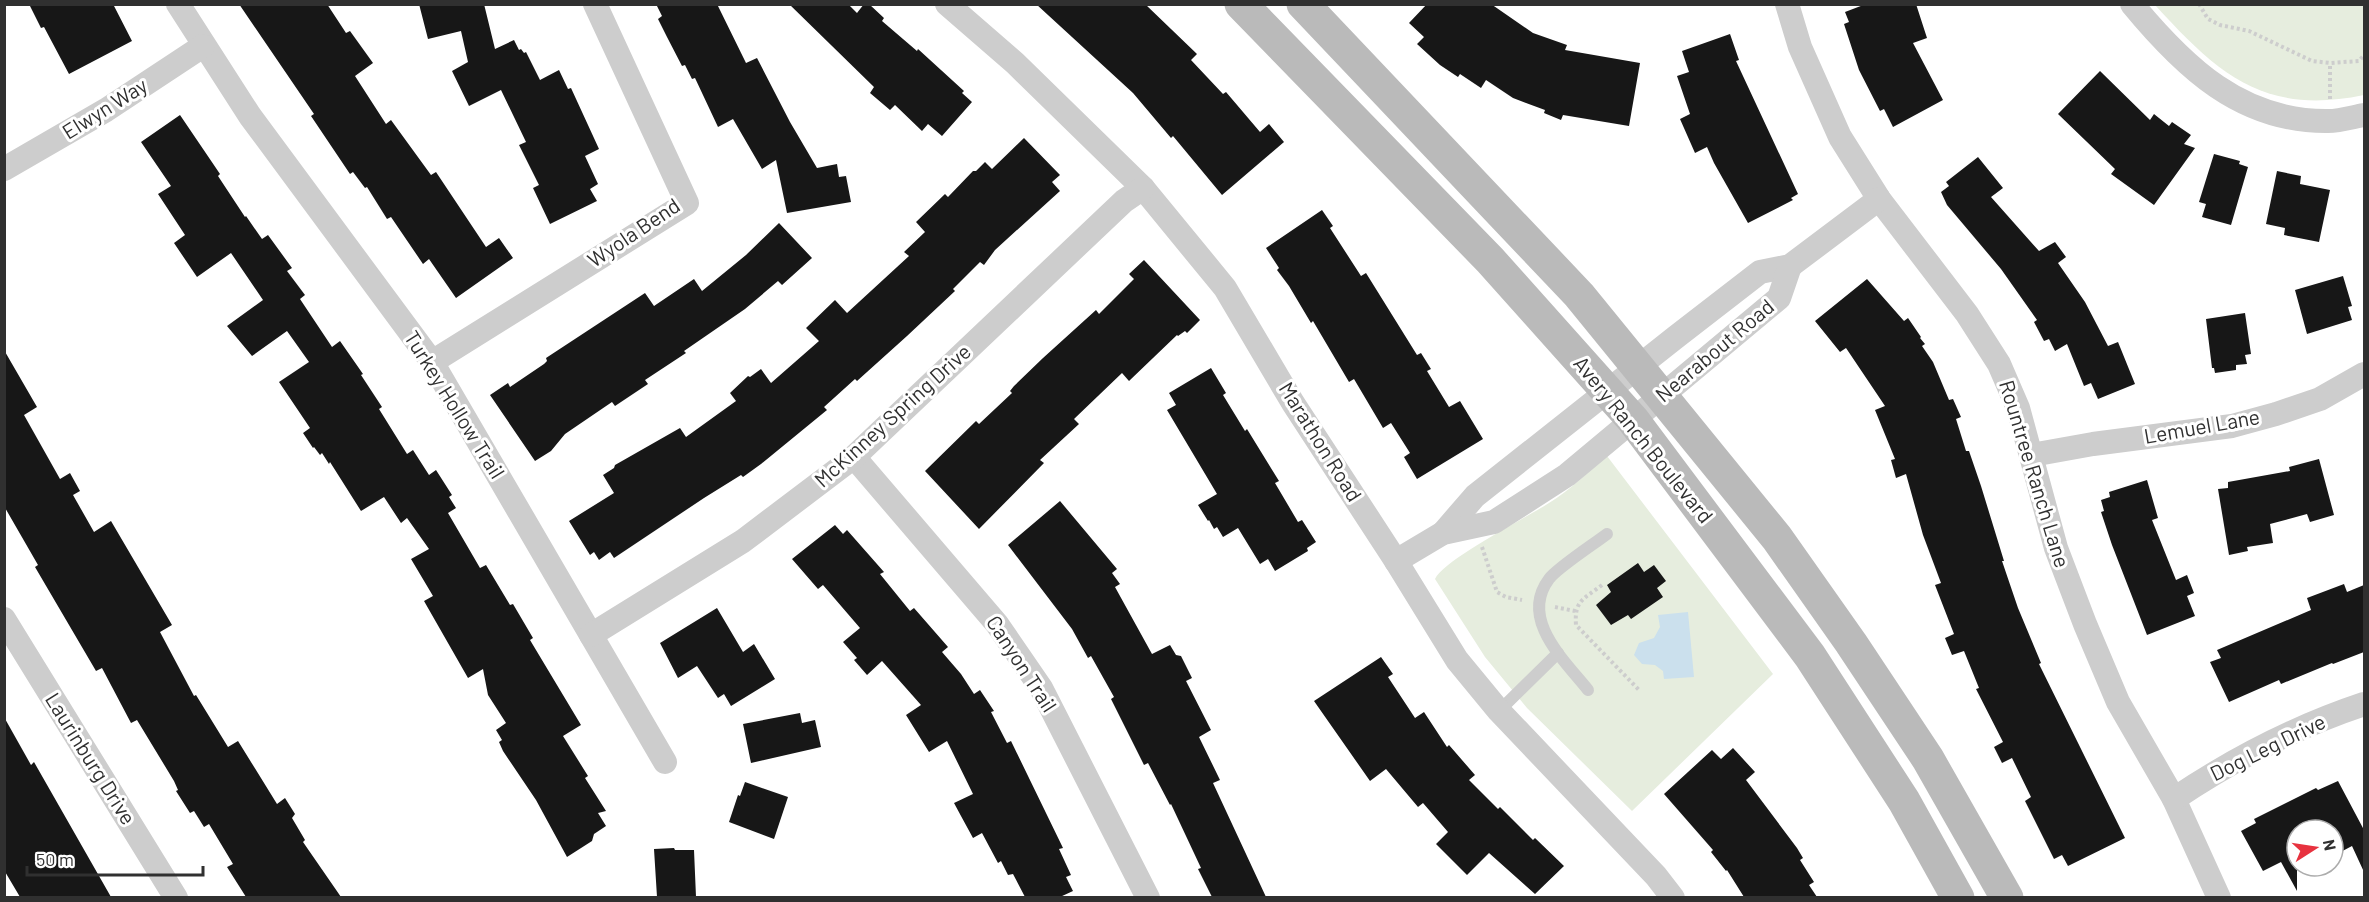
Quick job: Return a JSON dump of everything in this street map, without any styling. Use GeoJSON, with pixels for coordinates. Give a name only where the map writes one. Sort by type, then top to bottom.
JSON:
{"type":"FeatureCollection","features":[{"type":"Feature","properties":{"kind":"main road","name":"Avery Ranch Boulevard"},"geometry":{"type":"LineString","coordinates":[[1241,4],[1490,261],[1633,420],[1810,656],[1904,801],[1958,897]]}},
{"type":"Feature","properties":{"kind":"main road","name":"Avery Ranch Boulevard"},"geometry":{"type":"LineString","coordinates":[[1303,4],[1579,295],[1777,538],[1851,643],[1928,759],[2007,897]]}},
{"type":"Feature","properties":{"kind":"street","name":"Turkey Hollow Trail"},"geometry":{"type":"LineString","coordinates":[[178,4],[250,116],[432,362],[665,762]]}},
{"type":"Feature","properties":{"kind":"street","name":"Wyola Bend"},"geometry":{"type":"LineString","coordinates":[[432,362],[687,202],[595,4]]}},
{"type":"Feature","properties":{"kind":"street","name":"Marathon Road"},"geometry":{"type":"LineString","coordinates":[[947,4],[1015,63],[1143,188],[1226,288],[1293,403],[1396,561],[1457,660],[1499,711],[1656,876],[1673,897]]}},
{"type":"Feature","properties":{"kind":"street","name":"Rountree Ranch Lane"},"geometry":{"type":"LineString","coordinates":[[1787,4],[1800,47],[1835,129],[1879,199],[1967,314],[1999,364],[2018,408],[2056,548],[2085,624],[2118,702],[2174,799],[2219,897]]}},
{"type":"Feature","properties":{"kind":"street"},"geometry":{"type":"LineString","coordinates":[[2132,4],[2151,28],[2207,81],[2241,102],[2271,114],[2302,120],[2330,121],[2364,116]]}},
{"type":"Feature","properties":{"kind":"street","name":"Elwyn Way"},"geometry":{"type":"LineString","coordinates":[[4,169],[106,110],[203,46]]}},
{"type":"Feature","properties":{"kind":"street","name":"McKinney Spring Drive"},"geometry":{"type":"LineString","coordinates":[[591,635],[743,541],[854,457],[1124,201],[1143,188]]}},
{"type":"Feature","properties":{"kind":"street","name":"Nearabout Road"},"geometry":{"type":"LineString","coordinates":[[1443,534],[1475,496],[1760,273],[1790,266],[1879,199]]}},
{"type":"Feature","properties":{"kind":"street","name":"Nearabout Road"},"geometry":{"type":"LineString","coordinates":[[1396,561],[1443,534],[1494,522],[1567,475],[1779,298],[1790,266]]}},
{"type":"Feature","properties":{"kind":"street","name":"Lemuel Lane"},"geometry":{"type":"LineString","coordinates":[[2032,455],[2093,444],[2232,426],[2320,399],[2364,374]]}},
{"type":"Feature","properties":{"kind":"street","name":"Canyon Trail"},"geometry":{"type":"LineString","coordinates":[[854,457],[997,624],[1041,688],[1146,897]]}},
{"type":"Feature","properties":{"kind":"street","name":"Laurinburg Drive"},"geometry":{"type":"LineString","coordinates":[[4,619],[176,897]]}},
{"type":"Feature","properties":{"kind":"street","name":"Dog Leg Drive"},"geometry":{"type":"LineString","coordinates":[[2174,799],[2203,780],[2284,737],[2364,704]]}},
{"type":"Feature","properties":{"kind":"lane"},"geometry":{"type":"LineString","coordinates":[[1588,690],[1558,653],[1540,624],[1538,603],[1549,579],[1607,534]]}},
{"type":"Feature","properties":{"kind":"lane"},"geometry":{"type":"LineString","coordinates":[[1499,711],[1558,653]]}},
{"type":"Feature","properties":{"kind":"path"},"geometry":{"type":"LineString","coordinates":[[2199,4],[2208,19],[2220,25],[2249,31],[2312,61],[2330,63],[2359,61],[2364,55]]}},
{"type":"Feature","properties":{"kind":"path"},"geometry":{"type":"LineString","coordinates":[[2330,63],[2330,101]]}},
{"type":"Feature","properties":{"kind":"path"},"geometry":{"type":"LineString","coordinates":[[1482,547],[1497,592],[1506,597],[1522,600]]}},
{"type":"Feature","properties":{"kind":"path"},"geometry":{"type":"LineString","coordinates":[[1602,585],[1578,603],[1575,611],[1576,624],[1640,691]]}},
{"type":"Feature","properties":{"kind":"path"},"geometry":{"type":"LineString","coordinates":[[1553,607],[1575,611]]}},
{"type":"Feature","properties":{"kind":"green space"},"geometry":{"type":"Polygon","coordinates":[[[2155,5],[2364,5],[2364,95],[2329,100],[2298,100],[2271,94],[2246,84],[2222,69],[2200,51],[2155,5]]]}},
{"type":"Feature","properties":{"kind":"green space"},"geometry":{"type":"Polygon","coordinates":[[[1607,456],[1773,674],[1632,811],[1527,708],[1485,657],[1435,579],[1469,550],[1557,498],[1607,456]]]}},
{"type":"Feature","properties":{"kind":"water"},"geometry":{"type":"Polygon","coordinates":[[[1688,612],[1694,677],[1664,679],[1663,671],[1655,665],[1642,664],[1634,655],[1639,643],[1654,638],[1660,627],[1658,615],[1688,612]]]}},
{"type":"Feature","properties":{"kind":"building"},"geometry":{"type":"Polygon","coordinates":[[[29,4],[113,4],[132,41],[69,74],[29,4]]]}},
{"type":"Feature","properties":{"kind":"building"},"geometry":{"type":"Polygon","coordinates":[[[239,4],[327,4],[346,33],[350,31],[373,63],[355,76],[386,124],[391,120],[431,175],[436,172],[486,247],[499,238],[513,258],[456,298],[429,259],[423,264],[391,217],[387,219],[367,187],[365,188],[353,172],[350,174],[311,116],[314,114],[239,4]]]}},
{"type":"Feature","properties":{"kind":"building"},"geometry":{"type":"Polygon","coordinates":[[[419,4],[484,4],[495,49],[514,40],[519,50],[526,52],[540,80],[559,70],[568,89],[571,88],[599,149],[585,156],[598,184],[590,189],[597,201],[550,224],[533,188],[539,185],[519,145],[526,142],[501,90],[469,106],[452,71],[468,62],[461,31],[428,39],[419,4]]]}},
{"type":"Feature","properties":{"kind":"building"},"geometry":{"type":"Polygon","coordinates":[[[656,4],[717,4],[746,63],[757,58],[817,168],[837,164],[839,177],[846,176],[851,202],[787,213],[776,160],[762,169],[733,119],[718,127],[695,78],[692,79],[685,65],[682,66],[667,37],[658,19],[662,16],[656,4]]]}},
{"type":"Feature","properties":{"kind":"building"},"geometry":{"type":"Polygon","coordinates":[[[789,4],[848,4],[857,13],[864,4],[869,4],[884,18],[882,21],[917,51],[918,49],[964,91],[962,93],[972,102],[942,136],[928,124],[922,131],[895,105],[890,110],[870,93],[874,87],[789,4]]]}},
{"type":"Feature","properties":{"kind":"building"},"geometry":{"type":"Polygon","coordinates":[[[1036,4],[1145,4],[1197,54],[1191,60],[1223,94],[1226,92],[1260,132],[1269,124],[1284,142],[1222,195],[1173,136],[1171,138],[1133,93],[1036,4]]]}},
{"type":"Feature","properties":{"kind":"building"},"geometry":{"type":"Polygon","coordinates":[[[1427,4],[1491,4],[1533,33],[1567,45],[1565,50],[1640,63],[1629,126],[1563,115],[1561,120],[1544,113],[1545,110],[1513,98],[1486,80],[1481,88],[1460,74],[1458,77],[1440,65],[1417,44],[1424,37],[1409,23],[1427,4]]]}},
{"type":"Feature","properties":{"kind":"building"},"geometry":{"type":"Polygon","coordinates":[[[1866,4],[1916,4],[1927,38],[1913,43],[1943,100],[1893,127],[1884,109],[1880,111],[1859,70],[1844,24],[1849,22],[1845,12],[1866,4]]]}},
{"type":"Feature","properties":{"kind":"building"},"geometry":{"type":"Polygon","coordinates":[[[1730,34],[1739,60],[1736,61],[1798,194],[1791,198],[1793,200],[1748,223],[1707,147],[1695,153],[1680,119],[1690,114],[1677,76],[1689,72],[1682,51],[1730,34]]]}},
{"type":"Feature","properties":{"kind":"building"},"geometry":{"type":"Polygon","coordinates":[[[2100,71],[2150,120],[2154,114],[2169,126],[2172,122],[2191,135],[2184,144],[2195,148],[2154,205],[2111,174],[2115,169],[2058,114],[2100,71]]]}},
{"type":"Feature","properties":{"kind":"building"},"geometry":{"type":"Polygon","coordinates":[[[180,115],[220,174],[218,176],[245,217],[262,239],[268,235],[292,268],[287,271],[305,295],[300,299],[332,347],[340,341],[363,374],[361,375],[382,407],[379,409],[407,454],[413,450],[429,475],[436,470],[452,495],[449,497],[456,508],[448,513],[480,568],[486,565],[510,605],[513,604],[533,638],[530,640],[581,725],[563,736],[588,776],[585,778],[606,811],[598,813],[606,826],[594,834],[592,841],[567,857],[536,800],[503,751],[499,742],[502,740],[496,730],[506,723],[488,695],[483,669],[468,678],[424,601],[433,596],[411,559],[429,549],[407,518],[401,523],[384,497],[361,511],[330,462],[329,464],[322,453],[320,455],[313,448],[303,433],[310,428],[279,382],[309,362],[287,331],[252,356],[227,326],[263,300],[231,253],[197,277],[174,243],[185,235],[158,194],[171,186],[141,142],[180,115]]]}},
{"type":"Feature","properties":{"kind":"building"},"geometry":{"type":"Polygon","coordinates":[[[1024,138],[1060,175],[1052,182],[1060,191],[995,250],[984,265],[980,262],[953,289],[955,291],[907,336],[824,407],[827,410],[761,464],[743,477],[741,475],[704,498],[614,558],[610,552],[599,560],[594,552],[590,555],[569,521],[614,493],[603,475],[615,465],[680,428],[686,437],[736,401],[730,393],[748,376],[750,377],[761,369],[771,383],[819,341],[806,328],[835,300],[847,313],[909,256],[904,252],[925,232],[916,222],[945,194],[948,197],[973,171],[985,162],[992,169],[1024,138]]]}},
{"type":"Feature","properties":{"kind":"building"},"geometry":{"type":"Polygon","coordinates":[[[2214,154],[2240,161],[2239,164],[2248,167],[2231,225],[2202,217],[2206,204],[2199,202],[2214,154]]]}},
{"type":"Feature","properties":{"kind":"building"},"geometry":{"type":"Polygon","coordinates":[[[1978,157],[2003,188],[1991,197],[2039,251],[2055,242],[2066,257],[2058,263],[2085,302],[2108,346],[2118,342],[2135,384],[2098,399],[2091,383],[2084,386],[2067,344],[2055,351],[2049,339],[2044,341],[2034,322],[2037,320],[2001,269],[1947,205],[1941,192],[1949,186],[1946,182],[1978,157]]]}},
{"type":"Feature","properties":{"kind":"building"},"geometry":{"type":"Polygon","coordinates":[[[2277,171],[2301,176],[2300,184],[2330,190],[2319,242],[2284,235],[2285,228],[2266,224],[2277,171]]]}},
{"type":"Feature","properties":{"kind":"building"},"geometry":{"type":"Polygon","coordinates":[[[1322,210],[1333,226],[1330,228],[1361,276],[1366,273],[1417,355],[1421,353],[1431,369],[1427,371],[1449,407],[1460,401],[1483,439],[1417,479],[1404,457],[1410,453],[1391,423],[1383,428],[1354,379],[1349,382],[1313,321],[1311,323],[1277,270],[1279,268],[1266,248],[1322,210]]]}},
{"type":"Feature","properties":{"kind":"building"},"geometry":{"type":"Polygon","coordinates":[[[779,223],[812,258],[782,285],[778,281],[745,309],[684,351],[686,353],[645,380],[648,384],[615,406],[612,402],[565,434],[551,451],[535,461],[490,395],[508,383],[510,387],[544,364],[547,361],[546,358],[645,293],[654,306],[694,279],[702,291],[746,255],[779,223]]]}},
{"type":"Feature","properties":{"kind":"building"},"geometry":{"type":"Polygon","coordinates":[[[1144,260],[1200,320],[1187,333],[1185,331],[1177,335],[1129,381],[1122,373],[1074,419],[1079,424],[1040,460],[1044,463],[979,529],[925,471],[976,421],[979,424],[1012,393],[1010,391],[1014,386],[1096,310],[1099,314],[1134,279],[1129,274],[1144,260]]]}},
{"type":"Feature","properties":{"kind":"building"},"geometry":{"type":"Polygon","coordinates":[[[2343,276],[2352,306],[2348,307],[2352,320],[2307,334],[2295,290],[2343,276]]]}},
{"type":"Feature","properties":{"kind":"building"},"geometry":{"type":"Polygon","coordinates":[[[1867,279],[1904,321],[1908,318],[1925,344],[1922,346],[1933,362],[1949,400],[1953,399],[1961,417],[1956,419],[1966,451],[1969,451],[1981,486],[2004,561],[2002,561],[2018,608],[2041,663],[2039,664],[2125,838],[2068,866],[2062,855],[2054,859],[2025,801],[2031,797],[2012,758],[2002,763],[1994,747],[2003,742],[1976,689],[1979,688],[1964,651],[1952,655],[1945,638],[1954,634],[1935,585],[1941,583],[1923,535],[1906,474],[1896,478],[1891,460],[1895,459],[1875,410],[1885,406],[1846,348],[1840,352],[1815,321],[1867,279]]]}},
{"type":"Feature","properties":{"kind":"building"},"geometry":{"type":"Polygon","coordinates":[[[2245,313],[2251,354],[2245,355],[2247,364],[2236,365],[2236,370],[2215,373],[2212,368],[2206,319],[2245,313]]]}},
{"type":"Feature","properties":{"kind":"building"},"geometry":{"type":"Polygon","coordinates":[[[4,350],[37,407],[24,415],[60,479],[70,473],[80,491],[73,495],[94,532],[111,521],[172,625],[160,632],[194,696],[196,695],[228,747],[238,741],[277,804],[285,798],[295,814],[292,818],[305,840],[303,842],[341,897],[246,897],[227,867],[233,864],[209,824],[204,827],[194,811],[190,813],[176,791],[178,790],[174,781],[137,720],[131,723],[102,668],[96,671],[35,567],[38,565],[4,506],[4,350]]]}},
{"type":"Feature","properties":{"kind":"building"},"geometry":{"type":"Polygon","coordinates":[[[1211,368],[1226,393],[1223,395],[1279,481],[1275,483],[1298,522],[1302,520],[1316,542],[1307,548],[1308,551],[1275,571],[1268,559],[1260,564],[1238,528],[1223,537],[1217,527],[1214,529],[1208,521],[1198,505],[1217,494],[1167,410],[1176,405],[1169,393],[1211,368]]]}},
{"type":"Feature","properties":{"kind":"building"},"geometry":{"type":"Polygon","coordinates":[[[2319,459],[2334,515],[2310,522],[2307,514],[2270,524],[2273,543],[2247,547],[2248,551],[2229,555],[2218,489],[2228,488],[2228,482],[2290,471],[2289,467],[2319,459]]]}},
{"type":"Feature","properties":{"kind":"building"},"geometry":{"type":"Polygon","coordinates":[[[2147,480],[2158,518],[2152,520],[2176,580],[2187,575],[2194,593],[2187,596],[2195,616],[2147,635],[2112,545],[2101,512],[2104,511],[2101,500],[2110,497],[2109,492],[2147,480]]]}},
{"type":"Feature","properties":{"kind":"building"},"geometry":{"type":"Polygon","coordinates":[[[1060,501],[1117,569],[1112,573],[1120,584],[1115,587],[1152,654],[1170,645],[1176,655],[1181,656],[1192,678],[1186,681],[1211,730],[1199,737],[1220,780],[1213,783],[1266,897],[1212,897],[1171,804],[1148,763],[1144,765],[1111,699],[1114,697],[1091,656],[1088,658],[1072,629],[1008,545],[1060,501]]]}},
{"type":"Feature","properties":{"kind":"building"},"geometry":{"type":"Polygon","coordinates":[[[835,525],[843,534],[847,530],[884,572],[880,574],[910,611],[914,608],[948,647],[942,652],[974,694],[980,690],[994,711],[991,712],[1007,743],[1011,741],[1063,848],[1059,849],[1071,875],[1066,877],[1073,891],[1060,897],[1025,897],[1013,874],[1008,875],[1001,861],[998,863],[982,833],[973,838],[954,803],[973,794],[947,741],[929,752],[906,715],[921,705],[882,661],[867,675],[854,660],[857,658],[843,642],[860,628],[823,585],[818,589],[792,559],[835,525]]]}},
{"type":"Feature","properties":{"kind":"building"},"geometry":{"type":"Polygon","coordinates":[[[1638,563],[1644,572],[1654,565],[1666,581],[1657,588],[1663,597],[1631,619],[1628,615],[1611,625],[1596,605],[1611,592],[1607,585],[1638,563]]]}},
{"type":"Feature","properties":{"kind":"building"},"geometry":{"type":"Polygon","coordinates":[[[2344,584],[2347,592],[2364,585],[2364,652],[2281,684],[2279,680],[2229,702],[2210,662],[2221,658],[2217,650],[2311,610],[2307,598],[2344,584]]]}},
{"type":"Feature","properties":{"kind":"building"},"geometry":{"type":"Polygon","coordinates":[[[717,608],[743,652],[754,644],[775,679],[731,706],[724,694],[718,698],[697,666],[678,678],[660,643],[717,608]]]}},
{"type":"Feature","properties":{"kind":"building"},"geometry":{"type":"Polygon","coordinates":[[[1381,657],[1393,674],[1388,677],[1415,718],[1424,712],[1447,747],[1449,745],[1475,775],[1469,780],[1498,809],[1500,807],[1533,840],[1535,838],[1564,866],[1535,894],[1489,853],[1467,875],[1436,844],[1448,832],[1423,803],[1418,807],[1386,769],[1370,781],[1314,701],[1381,657]]]}},
{"type":"Feature","properties":{"kind":"building"},"geometry":{"type":"Polygon","coordinates":[[[800,713],[802,723],[815,720],[821,747],[751,763],[743,724],[800,713]]]}},
{"type":"Feature","properties":{"kind":"building"},"geometry":{"type":"Polygon","coordinates":[[[4,717],[31,765],[34,762],[111,897],[20,897],[4,870],[4,717]]]}},
{"type":"Feature","properties":{"kind":"building"},"geometry":{"type":"Polygon","coordinates":[[[1733,748],[1755,772],[1746,780],[1797,848],[1803,858],[1800,860],[1814,882],[1809,885],[1817,897],[1744,897],[1727,870],[1711,852],[1713,850],[1664,794],[1712,750],[1721,759],[1733,748]]]}},
{"type":"Feature","properties":{"kind":"building"},"geometry":{"type":"Polygon","coordinates":[[[2338,781],[2364,830],[2364,872],[2352,846],[2345,850],[2345,818],[2285,818],[2285,869],[2281,862],[2263,871],[2241,831],[2256,823],[2254,819],[2316,788],[2318,790],[2338,781]]]}},
{"type":"Feature","properties":{"kind":"building"},"geometry":{"type":"Polygon","coordinates":[[[745,782],[788,797],[774,839],[729,822],[745,782]]]}},
{"type":"Feature","properties":{"kind":"building"},"geometry":{"type":"Polygon","coordinates":[[[674,848],[675,850],[694,850],[696,897],[657,897],[654,849],[674,848]]]}},
{"type":"Feature","properties":{"kind":"building"},"geometry":{"type":"Polygon","coordinates":[[[2290,878],[2297,878],[2297,891],[2290,878]]]}}]}
